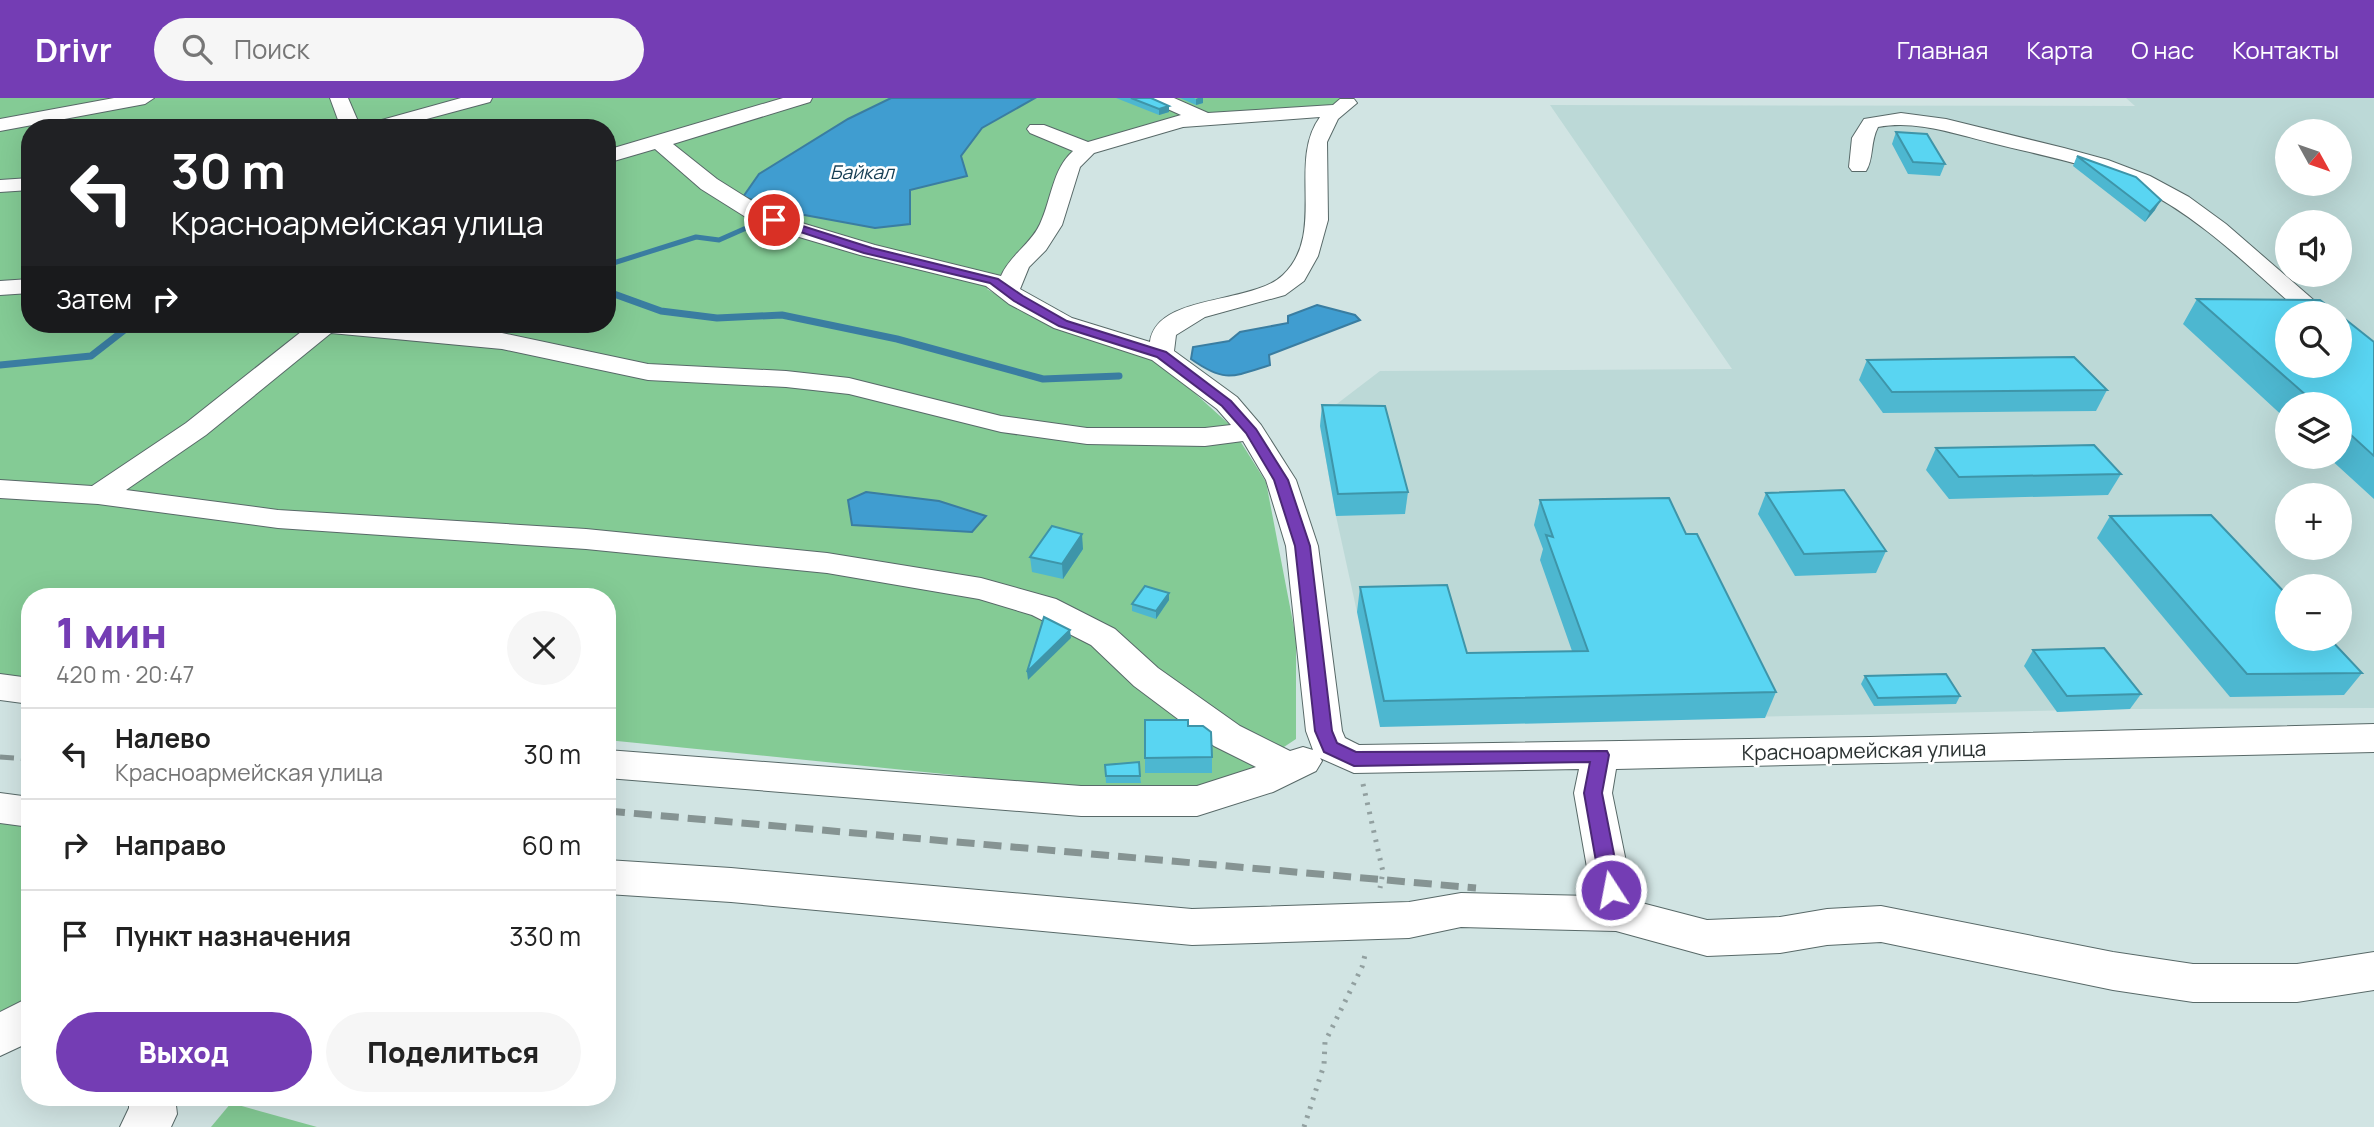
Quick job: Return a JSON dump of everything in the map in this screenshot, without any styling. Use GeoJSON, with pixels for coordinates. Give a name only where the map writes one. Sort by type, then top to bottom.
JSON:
{"type":"FeatureCollection","features":[{"type":"Feature","properties":{"kind":"street"},"geometry":{"type":"LineString","coordinates":[[32,119],[145,98]]}},
{"type":"Feature","properties":{"kind":"street"},"geometry":{"type":"LineString","coordinates":[[339,98],[347,119]]}},
{"type":"Feature","properties":{"kind":"street"},"geometry":{"type":"LineString","coordinates":[[404,119],[484,98]]}},
{"type":"Feature","properties":{"kind":"street"},"geometry":{"type":"LineString","coordinates":[[616,154],[660,143],[803,98]]}},
{"type":"Feature","properties":{"kind":"street"},"geometry":{"type":"LineString","coordinates":[[1159,98],[1204,119]]}},
{"type":"Feature","properties":{"kind":"street"},"geometry":{"type":"LineString","coordinates":[[1007,290],[1018,264],[1038,244],[1051,225],[1070,166],[1087,149],[1182,121],[1341,103]]}},
{"type":"Feature","properties":{"kind":"street"},"geometry":{"type":"LineString","coordinates":[[1161,354],[1164,332],[1194,312],[1274,292],[1296,276],[1307,253],[1317,219],[1317,140],[1327,117],[1341,103]]}},
{"type":"Feature","properties":{"kind":"street"},"geometry":{"type":"LineString","coordinates":[[1859,167],[1862,138],[1871,123],[1899,119],[1942,124],[2084,159],[2163,191],[2200,216],[2303,301]]}},
{"type":"Feature","properties":{"kind":"street"},"geometry":{"type":"LineString","coordinates":[[0,125],[21,121]]}},
{"type":"Feature","properties":{"kind":"street"},"geometry":{"type":"LineString","coordinates":[[1037,129],[1087,149]]}},
{"type":"Feature","properties":{"kind":"street"},"geometry":{"type":"LineString","coordinates":[[616,765],[1081,802],[1197,801],[1260,782],[1290,768],[1342,753],[1324,731],[1302,546],[1281,480],[1251,431],[1227,403],[1161,354],[1063,323],[994,281],[868,250],[797,229],[752,211],[709,184],[660,143]]}},
{"type":"Feature","properties":{"kind":"street"},"geometry":{"type":"LineString","coordinates":[[0,186],[21,185]]}},
{"type":"Feature","properties":{"kind":"street"},"geometry":{"type":"LineString","coordinates":[[0,288],[21,287]]}},
{"type":"Feature","properties":{"kind":"street"},"geometry":{"type":"LineString","coordinates":[[98,495],[196,429],[315,333]]}},
{"type":"Feature","properties":{"kind":"street"},"geometry":{"type":"LineString","coordinates":[[414,333],[502,341],[648,372],[786,379],[849,386],[1001,424],[1087,436],[1205,437],[1251,431]]}},
{"type":"Feature","properties":{"kind":"street"},"geometry":{"type":"LineString","coordinates":[[0,489],[98,495],[278,519],[586,539],[827,563],[981,589],[1044,607],[1103,637],[1146,677],[1227,736],[1290,768]]}},
{"type":"Feature","properties":{"kind":"street"},"geometry":{"type":"LineString","coordinates":[[0,687],[21,690]]}},
{"type":"Feature","properties":{"kind":"street","name":"Красноармейская улица"},"geometry":{"type":"LineString","coordinates":[[1342,753],[1600,755],[2374,738]]}},
{"type":"Feature","properties":{"kind":"street"},"geometry":{"type":"LineString","coordinates":[[1600,755],[1593,793],[1616,914]]}},
{"type":"Feature","properties":{"kind":"street"},"geometry":{"type":"LineString","coordinates":[[0,808],[21,810]]}},
{"type":"Feature","properties":{"kind":"street"},"geometry":{"type":"LineString","coordinates":[[616,878],[731,885],[1192,927],[1409,920],[1461,910],[1616,914],[1707,938],[1780,935],[1827,927],[1881,924],[2113,971],[2193,984],[2297,983],[2374,971]]}},
{"type":"Feature","properties":{"kind":"street"},"geometry":{"type":"LineString","coordinates":[[144,1127],[153,1114],[153,1106]]}},
{"type":"Feature","properties":{"kind":"shaded area"},"geometry":{"type":"Polygon","coordinates":[[[2126,98],[2374,98],[2374,708],[2130,709],[1506,722],[1357,612],[1320,426],[1321,416],[1380,371],[1732,369],[1550,105],[2135,106],[2126,98]]]}},
{"type":"Feature","properties":{"kind":"green space"},"geometry":{"type":"Polygon","coordinates":[[[0,98],[1341,98],[1330,107],[1182,118],[1073,152],[1048,223],[987,289],[1051,327],[1158,360],[1230,425],[1266,482],[1296,638],[1296,739],[1231,782],[1143,794],[616,741],[616,588],[21,588],[21,679],[0,677],[0,98]]]}},
{"type":"Feature","properties":{"kind":"green space"},"geometry":{"type":"Polygon","coordinates":[[[0,823],[21,826],[21,1007],[0,1023],[0,823]]]}},
{"type":"Feature","properties":{"kind":"green space"},"geometry":{"type":"Polygon","coordinates":[[[228,1106],[242,1106],[317,1127],[211,1127],[228,1106]]]}},
{"type":"Feature","properties":{"kind":"water","name":"Байкал"},"geometry":{"type":"Polygon","coordinates":[[[891,98],[1035,98],[982,128],[961,156],[967,176],[910,190],[910,224],[875,228],[799,214],[743,197],[759,174],[848,119],[891,98]]]}},
{"type":"Feature","properties":{"kind":"water"},"geometry":{"type":"Polygon","coordinates":[[[1317,305],[1355,315],[1360,320],[1269,355],[1270,365],[1237,375],[1212,372],[1191,359],[1193,347],[1229,341],[1240,332],[1288,323],[1288,316],[1317,305]]]}},
{"type":"Feature","properties":{"kind":"water"},"geometry":{"type":"Polygon","coordinates":[[[866,492],[939,501],[986,516],[972,532],[852,525],[848,500],[866,492]]]}},
{"type":"Feature","properties":{"kind":"building"},"geometry":{"type":"Polygon","coordinates":[[[1131,98],[1151,98],[1169,106],[1159,109],[1131,98]]]}},
{"type":"Feature","properties":{"kind":"building"},"geometry":{"type":"Polygon","coordinates":[[[1896,132],[1927,134],[1945,164],[1913,162],[1896,132]]]}},
{"type":"Feature","properties":{"kind":"building"},"geometry":{"type":"Polygon","coordinates":[[[2077,156],[2136,177],[2161,200],[2150,212],[2077,156]]]}},
{"type":"Feature","properties":{"kind":"building"},"geometry":{"type":"Polygon","coordinates":[[[2197,299],[2321,301],[2275,301],[2275,368],[2197,299]]]}},
{"type":"Feature","properties":{"kind":"building"},"geometry":{"type":"Polygon","coordinates":[[[2352,325],[2374,342],[2374,456],[2352,436],[2352,392],[2302,392],[2287,378],[2352,378],[2352,325]]]}},
{"type":"Feature","properties":{"kind":"building"},"geometry":{"type":"Polygon","coordinates":[[[2074,357],[2107,390],[1892,392],[1867,360],[2074,357]]]}},
{"type":"Feature","properties":{"kind":"building"},"geometry":{"type":"Polygon","coordinates":[[[1322,405],[1385,406],[1408,492],[1338,494],[1322,405]]]}},
{"type":"Feature","properties":{"kind":"building"},"geometry":{"type":"Polygon","coordinates":[[[2094,445],[2121,474],[1959,477],[1936,448],[2094,445]]]}},
{"type":"Feature","properties":{"kind":"building"},"geometry":{"type":"Polygon","coordinates":[[[1844,490],[1886,551],[1804,554],[1766,493],[1844,490]]]}},
{"type":"Feature","properties":{"kind":"building"},"geometry":{"type":"Polygon","coordinates":[[[1669,498],[1686,534],[1697,534],[1776,692],[1384,701],[1360,587],[1447,585],[1467,653],[1588,651],[1546,535],[1553,537],[1540,500],[1669,498]]]}},
{"type":"Feature","properties":{"kind":"building"},"geometry":{"type":"Polygon","coordinates":[[[2211,515],[2275,582],[2275,651],[2341,651],[2362,673],[2247,674],[2110,516],[2211,515]]]}},
{"type":"Feature","properties":{"kind":"building"},"geometry":{"type":"Polygon","coordinates":[[[1052,526],[1082,534],[1062,564],[1030,557],[1052,526]]]}},
{"type":"Feature","properties":{"kind":"building"},"geometry":{"type":"Polygon","coordinates":[[[1145,586],[1169,593],[1156,611],[1132,604],[1145,586]]]}},
{"type":"Feature","properties":{"kind":"building"},"geometry":{"type":"Polygon","coordinates":[[[1044,617],[1070,630],[1027,672],[1044,617]]]}},
{"type":"Feature","properties":{"kind":"building"},"geometry":{"type":"Polygon","coordinates":[[[2104,648],[2141,694],[2067,696],[2033,650],[2104,648]]]}},
{"type":"Feature","properties":{"kind":"building"},"geometry":{"type":"Polygon","coordinates":[[[1946,674],[1960,696],[1878,698],[1865,676],[1946,674]]]}},
{"type":"Feature","properties":{"kind":"building"},"geometry":{"type":"Polygon","coordinates":[[[1145,720],[1188,720],[1188,726],[1203,726],[1211,732],[1212,757],[1145,758],[1145,720]]]}},
{"type":"Feature","properties":{"kind":"building"},"geometry":{"type":"Polygon","coordinates":[[[1139,762],[1140,776],[1106,776],[1105,765],[1139,762]]]}},
{"type":"Feature","properties":{"kind":"waterway"},"geometry":{"type":"LineString","coordinates":[[616,262],[696,237],[719,240],[753,225]]}},
{"type":"Feature","properties":{"kind":"waterway"},"geometry":{"type":"LineString","coordinates":[[616,295],[661,311],[717,318],[782,315],[897,339],[1043,379],[1119,376]]}},
{"type":"Feature","properties":{"kind":"waterway"},"geometry":{"type":"LineString","coordinates":[[0,365],[91,356],[120,333]]}},
{"type":"Feature","properties":{"kind":"railway"},"geometry":{"type":"LineString","coordinates":[[0,757],[21,758]]}},
{"type":"Feature","properties":{"kind":"railway"},"geometry":{"type":"LineString","coordinates":[[616,812],[1476,888]]}},
{"type":"Feature","properties":{"kind":"route"},"geometry":{"type":"LineString","coordinates":[[774,220],[868,250],[994,281],[1018,299],[1063,323],[1161,354],[1227,403],[1251,431],[1281,480],[1302,546],[1324,731],[1330,747],[1354,759],[1600,755],[1593,793],[1611,890]]}}]}
